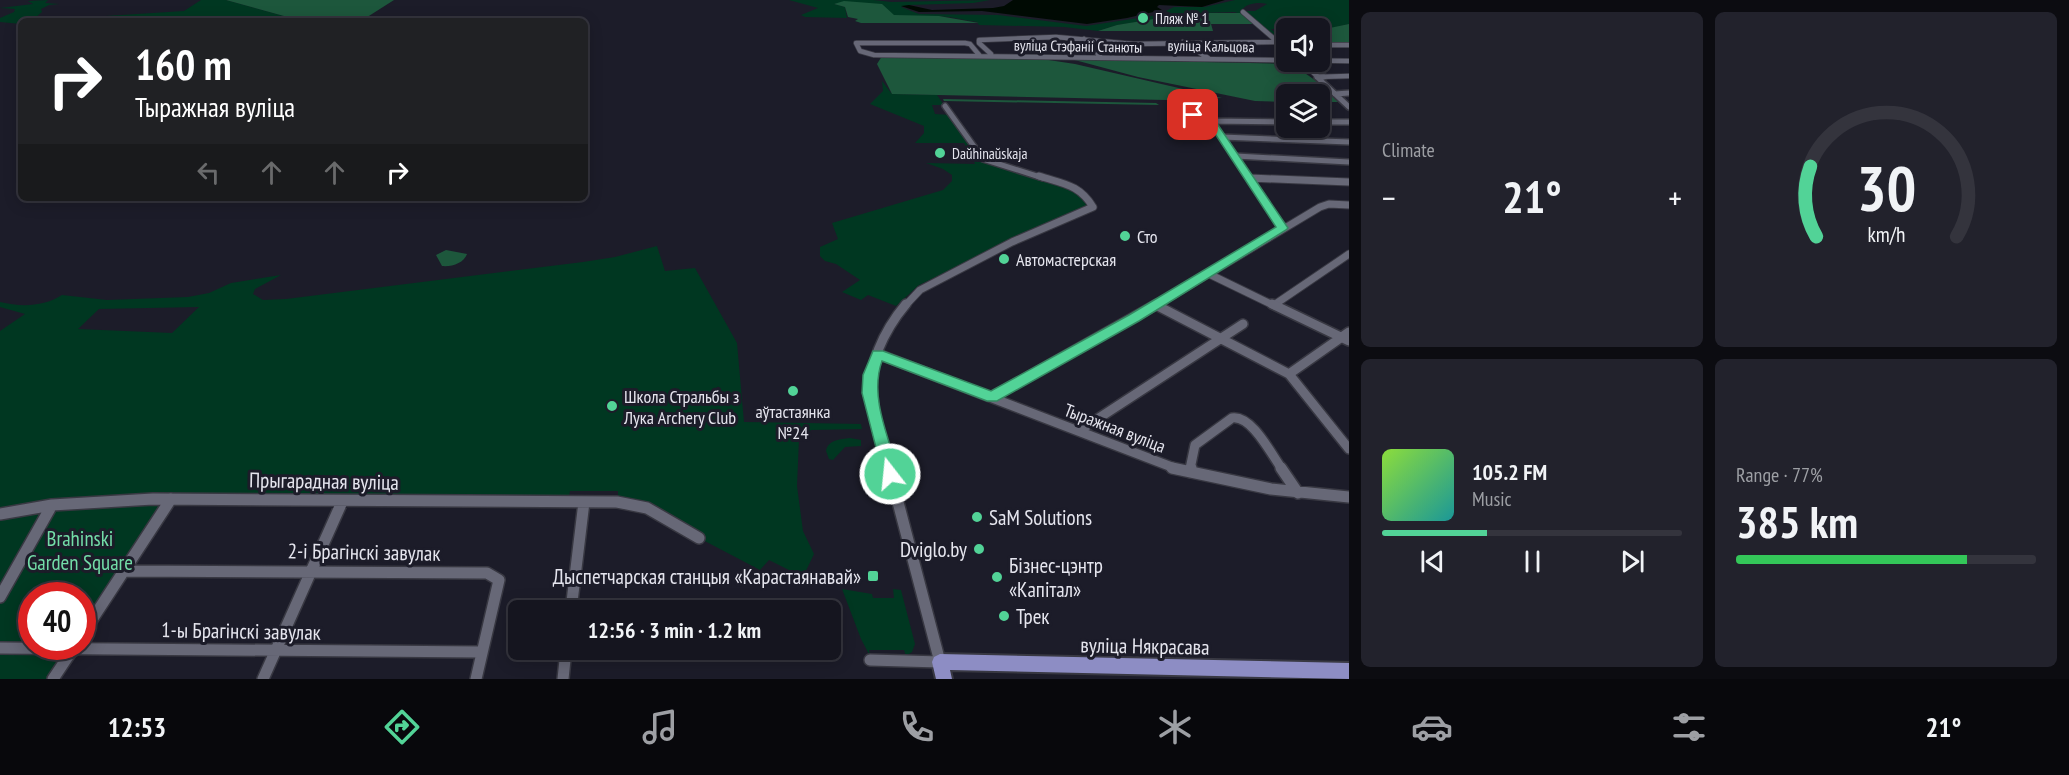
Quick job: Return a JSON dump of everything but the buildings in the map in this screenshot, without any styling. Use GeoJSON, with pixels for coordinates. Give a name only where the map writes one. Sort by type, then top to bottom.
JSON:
{"type":"FeatureCollection","features":[{"type":"Feature","properties":{"kind":"main road","name":"вуліца Някрасава"},"geometry":{"type":"LineString","coordinates":[[940,662],[1349,671]]}},
{"type":"Feature","properties":{"kind":"main road"},"geometry":{"type":"LineString","coordinates":[[940,662],[945,679]]}},
{"type":"Feature","properties":{"kind":"street"},"geometry":{"type":"LineString","coordinates":[[1243,12],[1276,40]]}},
{"type":"Feature","properties":{"kind":"street","name":"вуліца Кальцова"},"geometry":{"type":"LineString","coordinates":[[991,54],[979,43],[979,40],[1056,37],[1125,44],[1276,43]]}},
{"type":"Feature","properties":{"kind":"street"},"geometry":{"type":"LineString","coordinates":[[1084,39],[1100,56]]}},
{"type":"Feature","properties":{"kind":"street","name":"вуліца Стэфаніі Станюты"},"geometry":{"type":"LineString","coordinates":[[979,55],[970,44],[965,43],[859,41],[856,43],[858,49],[870,54],[1276,61]]}},
{"type":"Feature","properties":{"kind":"street"},"geometry":{"type":"LineString","coordinates":[[1183,42],[1208,58]]}},
{"type":"Feature","properties":{"kind":"street"},"geometry":{"type":"LineString","coordinates":[[1330,45],[1349,45]]}},
{"type":"Feature","properties":{"kind":"street","name":"вуліца Кальцова"},"geometry":{"type":"LineString","coordinates":[[979,55],[1276,59]]}},
{"type":"Feature","properties":{"kind":"street","name":"вуліца Стэфаніі Станюты"},"geometry":{"type":"LineString","coordinates":[[1330,61],[1349,61]]}},
{"type":"Feature","properties":{"kind":"street"},"geometry":{"type":"LineString","coordinates":[[1312,72],[1349,107]]}},
{"type":"Feature","properties":{"kind":"street"},"geometry":{"type":"LineString","coordinates":[[1317,77],[1349,76]]}},
{"type":"Feature","properties":{"kind":"street"},"geometry":{"type":"LineString","coordinates":[[1335,94],[1349,93]]}},
{"type":"Feature","properties":{"kind":"street"},"geometry":{"type":"LineString","coordinates":[[870,660],[940,662],[871,401],[870,375],[878,354],[909,299],[920,290],[1003,247],[1093,207],[1085,194],[1073,187],[983,159],[945,106]]}},
{"type":"Feature","properties":{"kind":"street"},"geometry":{"type":"LineString","coordinates":[[1190,115],[1211,121],[1276,122]]}},
{"type":"Feature","properties":{"kind":"street"},"geometry":{"type":"LineString","coordinates":[[1211,121],[1282,228]]}},
{"type":"Feature","properties":{"kind":"street"},"geometry":{"type":"LineString","coordinates":[[1330,122],[1348,123]]}},
{"type":"Feature","properties":{"kind":"street"},"geometry":{"type":"LineString","coordinates":[[1222,137],[1349,142]]}},
{"type":"Feature","properties":{"kind":"street"},"geometry":{"type":"LineString","coordinates":[[1236,156],[1349,162]]}},
{"type":"Feature","properties":{"kind":"street"},"geometry":{"type":"LineString","coordinates":[[1250,178],[1349,182]]}},
{"type":"Feature","properties":{"kind":"street"},"geometry":{"type":"LineString","coordinates":[[992,397],[1156,305],[1282,228],[1324,206],[1349,205]]}},
{"type":"Feature","properties":{"kind":"street"},"geometry":{"type":"LineString","coordinates":[[1274,305],[1349,254]]}},
{"type":"Feature","properties":{"kind":"street"},"geometry":{"type":"LineString","coordinates":[[1207,273],[1347,336]]}},
{"type":"Feature","properties":{"kind":"street"},"geometry":{"type":"LineString","coordinates":[[1156,305],[1289,374],[1349,449]]}},
{"type":"Feature","properties":{"kind":"street"},"geometry":{"type":"LineString","coordinates":[[1079,431],[1243,324]]}},
{"type":"Feature","properties":{"kind":"street"},"geometry":{"type":"LineString","coordinates":[[1289,374],[1347,336]]}},
{"type":"Feature","properties":{"kind":"street","name":"Тыражная вуліца"},"geometry":{"type":"LineString","coordinates":[[878,354],[1150,460],[1190,472],[1298,493],[1349,497]]}},
{"type":"Feature","properties":{"kind":"street"},"geometry":{"type":"LineString","coordinates":[[1190,472],[1195,445],[1232,418],[1238,417],[1249,422],[1298,493]]}},
{"type":"Feature","properties":{"kind":"street"},"geometry":{"type":"LineString","coordinates":[[96,614],[171,499]]}},
{"type":"Feature","properties":{"kind":"street","name":"Прыгарадная вуліца"},"geometry":{"type":"LineString","coordinates":[[0,514],[52,505],[171,499],[342,502],[621,502],[647,508],[699,538]]}},
{"type":"Feature","properties":{"kind":"street"},"geometry":{"type":"LineString","coordinates":[[263,679],[342,502]]}},
{"type":"Feature","properties":{"kind":"street"},"geometry":{"type":"LineString","coordinates":[[572,600],[584,502]]}},
{"type":"Feature","properties":{"kind":"street"},"geometry":{"type":"LineString","coordinates":[[0,597],[52,505]]}},
{"type":"Feature","properties":{"kind":"street","name":"2-і Брагінскі завулак"},"geometry":{"type":"LineString","coordinates":[[125,571],[487,573],[499,580],[476,679]]}},
{"type":"Feature","properties":{"kind":"street","name":"1-ы Брагінскі завулак"},"geometry":{"type":"LineString","coordinates":[[0,648],[18,648]]}},
{"type":"Feature","properties":{"kind":"street","name":"1-ы Брагінскі завулак"},"geometry":{"type":"LineString","coordinates":[[96,648],[274,652],[481,652]]}},
{"type":"Feature","properties":{"kind":"street"},"geometry":{"type":"LineString","coordinates":[[53,679],[66,660]]}},
{"type":"Feature","properties":{"kind":"street"},"geometry":{"type":"LineString","coordinates":[[563,679],[565,660]]}},
{"type":"Feature","properties":{"kind":"green space"},"geometry":{"type":"Polygon","coordinates":[[[48,0],[45,3],[59,4],[41,9],[42,12],[35,18],[18,18],[18,24],[0,22],[0,18],[14,12],[15,9],[0,8],[33,4],[28,1],[48,0]]]}},
{"type":"Feature","properties":{"kind":"green space"},"geometry":{"type":"Polygon","coordinates":[[[201,0],[226,0],[291,18],[74,18],[184,11],[201,0]]]}},
{"type":"Feature","properties":{"kind":"green space"},"geometry":{"type":"Polygon","coordinates":[[[226,0],[394,0],[366,18],[291,18],[226,0]]]}},
{"type":"Feature","properties":{"kind":"green space"},"geometry":{"type":"Polygon","coordinates":[[[789,0],[892,2],[990,0],[901,7],[919,14],[998,15],[1086,26],[1171,13],[1166,11],[1174,7],[1205,7],[1235,0],[1349,0],[1349,24],[1330,28],[1330,18],[1276,18],[1276,29],[1271,29],[1276,33],[1276,39],[1246,11],[1255,11],[1267,4],[1264,3],[1246,6],[1241,11],[1245,15],[1234,12],[1201,13],[1117,25],[1098,31],[1064,27],[979,25],[977,22],[945,17],[893,15],[844,3],[834,4],[845,7],[847,18],[801,15],[818,8],[789,0]]]}},
{"type":"Feature","properties":{"kind":"green space"},"geometry":{"type":"Polygon","coordinates":[[[844,1],[882,4],[894,15],[939,16],[979,23],[861,23],[855,21],[858,19],[848,17],[845,7],[834,4],[844,1]]]}},
{"type":"Feature","properties":{"kind":"green space"},"geometry":{"type":"Polygon","coordinates":[[[1210,13],[1240,13],[1255,24],[1211,24],[1213,31],[1098,31],[1117,25],[1154,19],[1210,13]]]}},
{"type":"Feature","properties":{"kind":"green space"},"geometry":{"type":"Polygon","coordinates":[[[1349,24],[1349,42],[1330,43],[1330,28],[1349,24]]]}},
{"type":"Feature","properties":{"kind":"green space"},"geometry":{"type":"Polygon","coordinates":[[[882,56],[1042,59],[1075,64],[1222,98],[1166,100],[892,94],[877,64],[882,56]]]}},
{"type":"Feature","properties":{"kind":"green space"},"geometry":{"type":"Polygon","coordinates":[[[1071,59],[1276,64],[1276,72],[1303,72],[1320,84],[1276,84],[1276,102],[1255,101],[1138,77],[1071,59]]]}},
{"type":"Feature","properties":{"kind":"green space"},"geometry":{"type":"Polygon","coordinates":[[[882,81],[892,94],[937,95],[944,105],[932,105],[935,114],[951,115],[974,151],[967,149],[964,143],[915,143],[924,133],[924,126],[870,104],[883,91],[882,81]]]}},
{"type":"Feature","properties":{"kind":"green space"},"geometry":{"type":"Polygon","coordinates":[[[1330,94],[1338,102],[1330,102],[1330,94]]]}},
{"type":"Feature","properties":{"kind":"green space"},"geometry":{"type":"Polygon","coordinates":[[[943,99],[1156,103],[1159,105],[944,101],[943,99]]]}},
{"type":"Feature","properties":{"kind":"green space"},"geometry":{"type":"Polygon","coordinates":[[[972,157],[1072,189],[1086,202],[1086,206],[919,285],[896,306],[868,295],[861,300],[842,292],[860,280],[820,256],[820,247],[838,239],[832,223],[943,190],[952,181],[952,175],[926,163],[975,164],[972,157]]]}},
{"type":"Feature","properties":{"kind":"green space","name":"Brahinski Garden Square"},"geometry":{"type":"Polygon","coordinates":[[[657,246],[665,271],[695,268],[737,343],[744,422],[861,424],[862,429],[811,430],[799,439],[797,486],[803,531],[814,554],[803,577],[769,560],[760,570],[699,538],[618,501],[618,491],[570,491],[568,501],[172,499],[96,615],[96,582],[18,582],[18,660],[66,660],[53,679],[0,679],[0,331],[25,314],[0,307],[0,302],[32,305],[47,302],[62,295],[107,300],[188,297],[209,293],[231,283],[281,275],[255,289],[253,294],[263,300],[286,299],[615,257],[657,246]],[[199,307],[99,309],[78,329],[172,333],[199,307]]]}},
{"type":"Feature","properties":{"kind":"green space"},"geometry":{"type":"Polygon","coordinates":[[[446,250],[467,254],[457,264],[442,266],[436,255],[446,250]]]}},
{"type":"Feature","properties":{"kind":"green space"},"geometry":{"type":"Polygon","coordinates":[[[850,438],[861,440],[861,446],[845,447],[833,460],[829,459],[826,451],[829,444],[850,438]]]}},
{"type":"Feature","properties":{"kind":"green space"},"geometry":{"type":"Polygon","coordinates":[[[842,589],[872,594],[873,598],[894,598],[893,589],[901,590],[915,644],[912,652],[906,656],[904,650],[869,650],[870,656],[842,589]]]}},
{"type":"Feature","properties":{"kind":"shaded area"},"geometry":{"type":"Polygon","coordinates":[[[1013,0],[1225,0],[1202,7],[1159,5],[1157,7],[1162,10],[1087,24],[982,11],[919,12],[901,6],[909,5],[932,10],[993,8],[1004,6],[1013,0]]]}},
{"type":"Feature","properties":{"kind":"place","name":"Пляж № 1"},"geometry":{"type":"Point","coordinates":[1143,18]}},
{"type":"Feature","properties":{"kind":"place","name":"Daŭhinaŭskaja"},"geometry":{"type":"Point","coordinates":[940,153]}},
{"type":"Feature","properties":{"kind":"place","name":"Сто"},"geometry":{"type":"Point","coordinates":[1125,236]}},
{"type":"Feature","properties":{"kind":"place","name":"Автомастерская"},"geometry":{"type":"Point","coordinates":[1004,259]}},
{"type":"Feature","properties":{"kind":"place","name":"аўтастаянка №24"},"geometry":{"type":"Point","coordinates":[793,391]}},
{"type":"Feature","properties":{"kind":"place","name":"Школа Стральбы з Лука Archery Club"},"geometry":{"type":"Point","coordinates":[612,406]}},
{"type":"Feature","properties":{"kind":"place","name":"SaM Solutions"},"geometry":{"type":"Point","coordinates":[977,517]}},
{"type":"Feature","properties":{"kind":"place","name":"Dviglo.by"},"geometry":{"type":"Point","coordinates":[979,549]}},
{"type":"Feature","properties":{"kind":"place","name":"Дыспетчарская станцыя «Карастаянавай»"},"geometry":{"type":"Point","coordinates":[873,576]}},
{"type":"Feature","properties":{"kind":"place","name":"Бізнес-цэнтр «Капітал»"},"geometry":{"type":"Point","coordinates":[997,577]}},
{"type":"Feature","properties":{"kind":"place","name":"Трек"},"geometry":{"type":"Point","coordinates":[1004,616]}},
{"type":"Feature","properties":{"kind":"route"},"geometry":{"type":"LineString","coordinates":[[890,474],[869,393],[870,375],[878,354],[992,397],[1134,318],[1282,228],[1211,121],[1193,115]]}}]}
